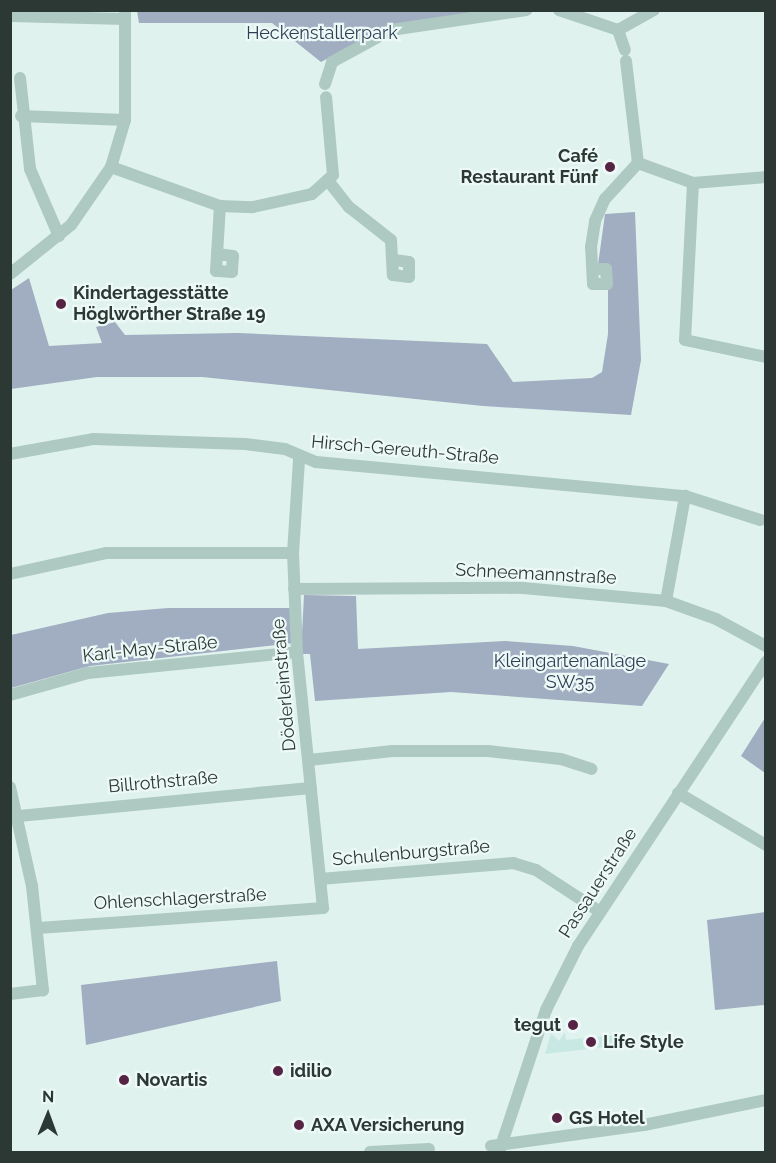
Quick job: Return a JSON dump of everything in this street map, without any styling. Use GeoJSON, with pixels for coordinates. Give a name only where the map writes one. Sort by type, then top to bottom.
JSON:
{"type":"FeatureCollection","features":[{"type":"Feature","properties":{"kind":"street"},"geometry":{"type":"LineString","coordinates":[[394,261],[391,240],[349,207],[330,183],[325,90],[332,62],[391,30],[527,10]]}},
{"type":"Feature","properties":{"kind":"street"},"geometry":{"type":"LineString","coordinates":[[559,10],[618,30],[654,10]]}},
{"type":"Feature","properties":{"kind":"street"},"geometry":{"type":"LineString","coordinates":[[10,16],[125,15],[125,120],[111,166],[92,201],[59,236],[10,274]]}},
{"type":"Feature","properties":{"kind":"street"},"geometry":{"type":"LineString","coordinates":[[592,269],[599,208],[638,163],[626,55],[618,30]]}},
{"type":"Feature","properties":{"kind":"street"},"geometry":{"type":"LineString","coordinates":[[20,78],[21,116],[39,198],[59,236]]}},
{"type":"Feature","properties":{"kind":"street"},"geometry":{"type":"LineString","coordinates":[[21,116],[125,120]]}},
{"type":"Feature","properties":{"kind":"street"},"geometry":{"type":"LineString","coordinates":[[638,163],[693,183],[765,177]]}},
{"type":"Feature","properties":{"kind":"street"},"geometry":{"type":"LineString","coordinates":[[111,166],[220,206],[273,204],[330,183]]}},
{"type":"Feature","properties":{"kind":"street"},"geometry":{"type":"LineString","coordinates":[[693,183],[686,340],[765,357]]}},
{"type":"Feature","properties":{"kind":"street"},"geometry":{"type":"LineString","coordinates":[[217,254],[220,206]]}},
{"type":"Feature","properties":{"kind":"street","name":"Hirsch-Gereuth-Straße"},"geometry":{"type":"LineString","coordinates":[[10,454],[93,440],[184,440],[276,447],[299,459],[685,496],[760,520]]}},
{"type":"Feature","properties":{"kind":"street","name":"Döderleinstraße"},"geometry":{"type":"LineString","coordinates":[[299,459],[293,553],[297,652],[323,908]]}},
{"type":"Feature","properties":{"kind":"street"},"geometry":{"type":"LineString","coordinates":[[666,601],[685,496]]}},
{"type":"Feature","properties":{"kind":"street"},"geometry":{"type":"LineString","coordinates":[[10,574],[106,553],[293,553]]}},
{"type":"Feature","properties":{"kind":"street","name":"Schneemannstraße"},"geometry":{"type":"LineString","coordinates":[[294,589],[523,588],[666,601],[765,646]]}},
{"type":"Feature","properties":{"kind":"street","name":"Karl-May-Straße"},"geometry":{"type":"LineString","coordinates":[[10,695],[88,673],[297,652]]}},
{"type":"Feature","properties":{"kind":"street","name":"Passauerstraße"},"geometry":{"type":"LineString","coordinates":[[497,1148],[546,1010],[599,911],[765,662]]}},
{"type":"Feature","properties":{"kind":"street"},"geometry":{"type":"LineString","coordinates":[[309,760],[393,751],[489,751],[561,759],[591,769]]}},
{"type":"Feature","properties":{"kind":"street"},"geometry":{"type":"LineString","coordinates":[[10,787],[19,816],[38,928],[43,990],[10,994]]}},
{"type":"Feature","properties":{"kind":"street","name":"Billrothstraße"},"geometry":{"type":"LineString","coordinates":[[19,816],[311,788]]}},
{"type":"Feature","properties":{"kind":"street"},"geometry":{"type":"LineString","coordinates":[[678,793],[765,845]]}},
{"type":"Feature","properties":{"kind":"street","name":"Schulenburgstraße"},"geometry":{"type":"LineString","coordinates":[[320,879],[513,863],[536,870],[599,911]]}},
{"type":"Feature","properties":{"kind":"street","name":"Ohlenschlagerstraße"},"geometry":{"type":"LineString","coordinates":[[38,928],[323,908]]}},
{"type":"Feature","properties":{"kind":"street"},"geometry":{"type":"LineString","coordinates":[[497,1148],[644,1125],[765,1100]]}},
{"type":"Feature","properties":{"kind":"street"},"geometry":{"type":"LineString","coordinates":[[370,1152],[429,1149]]}},
{"type":"Feature","properties":{"kind":"green space","name":"Heckenstallerpark"},"geometry":{"type":"Polygon","coordinates":[[[137,11],[487,11],[387,26],[321,62],[272,23],[139,23],[137,11]]]}},
{"type":"Feature","properties":{"kind":"green space"},"geometry":{"type":"Polygon","coordinates":[[[635,212],[641,360],[631,415],[483,406],[202,377],[97,377],[11,389],[11,290],[29,278],[49,346],[102,343],[96,327],[115,322],[125,335],[238,333],[487,344],[513,382],[592,378],[602,372],[608,334],[608,271],[598,265],[605,214],[635,212]]]}},
{"type":"Feature","properties":{"kind":"green space","name":"Kleingartenanlage SW35"},"geometry":{"type":"Polygon","coordinates":[[[304,595],[356,596],[358,649],[505,641],[573,646],[669,664],[642,706],[451,692],[315,701],[310,654],[301,654],[304,595]]]}},
{"type":"Feature","properties":{"kind":"green space"},"geometry":{"type":"Polygon","coordinates":[[[168,608],[289,608],[294,610],[294,643],[90,666],[11,688],[11,635],[108,613],[168,608]]]}},
{"type":"Feature","properties":{"kind":"green space"},"geometry":{"type":"Polygon","coordinates":[[[765,718],[765,773],[741,756],[765,718]]]}},
{"type":"Feature","properties":{"kind":"green space"},"geometry":{"type":"Polygon","coordinates":[[[765,912],[765,1005],[715,1010],[707,920],[765,912]]]}},
{"type":"Feature","properties":{"kind":"green space"},"geometry":{"type":"Polygon","coordinates":[[[277,961],[281,1001],[86,1045],[81,985],[277,961]]]}},
{"type":"Feature","properties":{"kind":"shaded area"},"geometry":{"type":"Polygon","coordinates":[[[565,1032],[566,1040],[616,1035],[624,1045],[545,1054],[551,1033],[559,1041],[565,1032]]]}},
{"type":"Feature","properties":{"kind":"place","name":"Café Restaurant Fünf"},"geometry":{"type":"Point","coordinates":[610,167]}},
{"type":"Feature","properties":{"kind":"place","name":"Kindertagesstätte Höglwörther Straße 19"},"geometry":{"type":"Point","coordinates":[61,304]}},
{"type":"Feature","properties":{"kind":"place","name":"tegut"},"geometry":{"type":"Point","coordinates":[573,1025]}},
{"type":"Feature","properties":{"kind":"place","name":"Life Style"},"geometry":{"type":"Point","coordinates":[591,1042]}},
{"type":"Feature","properties":{"kind":"place","name":"idilio"},"geometry":{"type":"Point","coordinates":[278,1071]}},
{"type":"Feature","properties":{"kind":"place","name":"Novartis"},"geometry":{"type":"Point","coordinates":[124,1080]}},
{"type":"Feature","properties":{"kind":"place","name":"GS Hotel"},"geometry":{"type":"Point","coordinates":[557,1118]}},
{"type":"Feature","properties":{"kind":"place","name":"AXA Versicherung"},"geometry":{"type":"Point","coordinates":[299,1125]}}]}
